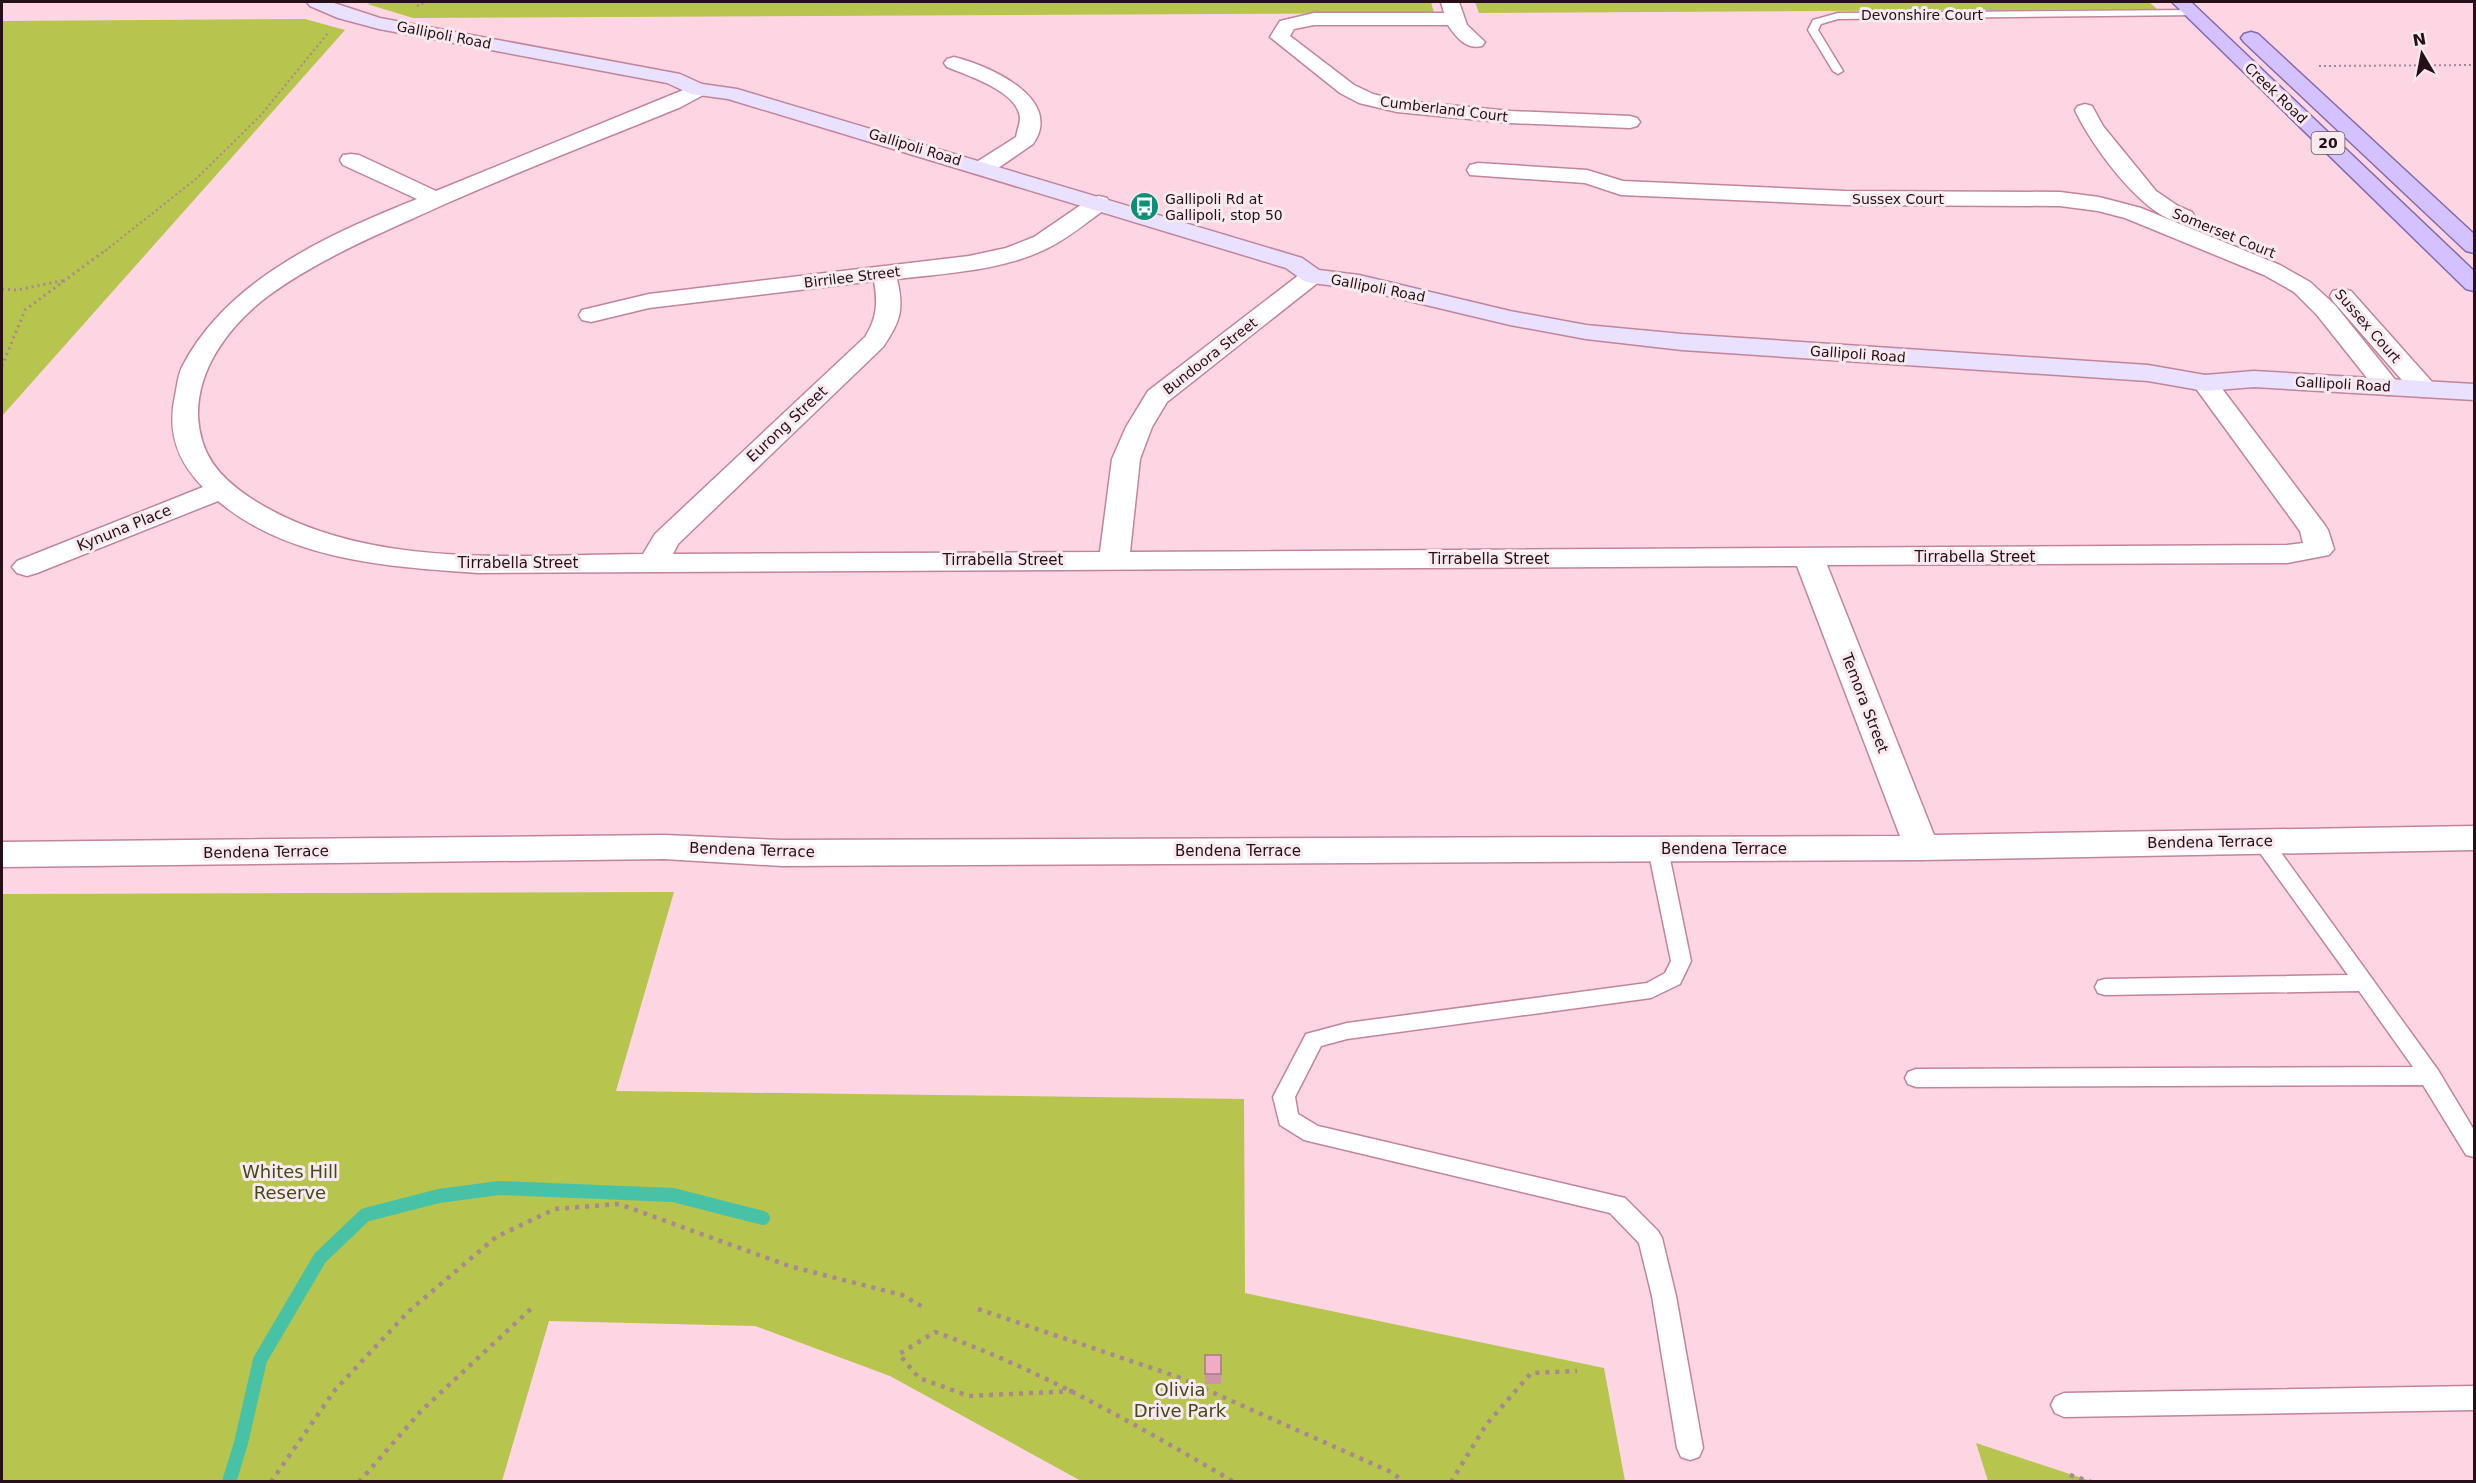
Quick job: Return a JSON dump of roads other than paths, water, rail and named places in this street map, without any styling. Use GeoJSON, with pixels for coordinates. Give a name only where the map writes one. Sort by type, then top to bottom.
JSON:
{"type":"FeatureCollection","features":[{"type":"Feature","properties":{"kind":"main road","name":"Creek Road"},"geometry":{"type":"LineString","coordinates":[[2187,7],[2475,284]]}},
{"type":"Feature","properties":{"kind":"main road","name":"Creek Road"},"geometry":{"type":"LineString","coordinates":[[2238,26],[2475,246]]}},
{"type":"Feature","properties":{"kind":"street","name":"Gallipoli Road"},"geometry":{"type":"LineString","coordinates":[[316,2],[363,19],[673,78],[698,90],[730,93],[1294,263],[1312,276],[1359,282],[1510,318],[1586,332],[1682,342],[2148,373],[2205,383],[2254,379],[2475,392]]}},
{"type":"Feature","properties":{"kind":"street"},"geometry":{"type":"LineString","coordinates":[[1452,10],[1461,33],[1474,42]]}},
{"type":"Feature","properties":{"kind":"street","name":"Cumberland Court"},"geometry":{"type":"LineString","coordinates":[[1452,10],[1314,19],[1287,24],[1280,37],[1347,89],[1366,99],[1397,106],[1510,117],[1630,122]]}},
{"type":"Feature","properties":{"kind":"street"},"geometry":{"type":"LineString","coordinates":[[954,63],[1009,89],[1024,101],[1030,118],[1026,140],[983,168]]}},
{"type":"Feature","properties":{"kind":"street","name":"Tirrabella Street"},"geometry":{"type":"LineString","coordinates":[[698,90],[674,103],[437,200],[322,250],[280,277],[228,318],[201,353],[185,391],[184,430],[195,462],[220,490],[266,522],[333,547],[399,558],[479,564],[1114,559],[1809,558],[2287,554],[2319,549],[2314,530],[2205,383]]}},
{"type":"Feature","properties":{"kind":"street","name":"Somerset Court"},"geometry":{"type":"LineString","coordinates":[[2085,110],[2093,128],[2148,196],[2170,211],[2287,258],[2332,285]]}},
{"type":"Feature","properties":{"kind":"street"},"geometry":{"type":"LineString","coordinates":[[351,160],[437,200]]}},
{"type":"Feature","properties":{"kind":"street","name":"Sussex Court"},"geometry":{"type":"LineString","coordinates":[[1478,170],[1587,177],[1621,188],[1845,198],[2061,199],[2099,204],[2144,218],[2272,270],[2302,287],[2326,310],[2388,387]]}},
{"type":"Feature","properties":{"kind":"street","name":"Birrilee Street"},"geometry":{"type":"LineString","coordinates":[[591,315],[649,301],[884,274],[969,262],[1013,253],[1042,242],[1099,203]]}},
{"type":"Feature","properties":{"kind":"street","name":"Eurong Street"},"geometry":{"type":"LineString","coordinates":[[654,562],[665,540],[874,342],[886,325],[891,308],[884,274]]}},
{"type":"Feature","properties":{"kind":"street","name":"Bundoora Street"},"geometry":{"type":"LineString","coordinates":[[1114,559],[1126,459],[1139,427],[1157,397],[1312,276]]}},
{"type":"Feature","properties":{"kind":"street","name":"Sussex Court"},"geometry":{"type":"LineString","coordinates":[[2302,287],[2332,285],[2424,389]]}},
{"type":"Feature","properties":{"kind":"street","name":"Kynuna Place"},"geometry":{"type":"LineString","coordinates":[[27,567],[220,490]]}},
{"type":"Feature","properties":{"kind":"street","name":"Temora Street"},"geometry":{"type":"LineString","coordinates":[[1809,558],[1922,848]]}},
{"type":"Feature","properties":{"kind":"street","name":"Bendena Terrace"},"geometry":{"type":"LineString","coordinates":[[2,855],[664,848],[782,853],[1922,848],[2475,838]]}},
{"type":"Feature","properties":{"kind":"lane","name":"Devonshire Court"},"geometry":{"type":"LineString","coordinates":[[1838,71],[1813,30],[1817,22],[1838,16],[2187,7]]}},
{"type":"Feature","properties":{"kind":"lane"},"geometry":{"type":"LineString","coordinates":[[2262,841],[2430,1076],[2475,1148]]}},
{"type":"Feature","properties":{"kind":"lane"},"geometry":{"type":"LineString","coordinates":[[1658,849],[1681,962],[1673,978],[1651,990],[1347,1030],[1314,1040],[1284,1097],[1288,1119],[1312,1134],[1617,1205],[1650,1238],[1664,1296],[1690,1448]]}},
{"type":"Feature","properties":{"kind":"lane"},"geometry":{"type":"LineString","coordinates":[[2105,987],[2364,983]]}},
{"type":"Feature","properties":{"kind":"lane"},"geometry":{"type":"LineString","coordinates":[[1916,1078],[2430,1076]]}},
{"type":"Feature","properties":{"kind":"lane"},"geometry":{"type":"LineString","coordinates":[[2064,1405],[2475,1398]]}},
{"type":"Feature","properties":{"kind":"waterway"},"geometry":{"type":"LineString","coordinates":[[229,1482],[241,1443],[260,1360],[320,1258],[365,1215],[439,1196],[499,1188],[673,1195],[763,1218]]}},
{"type":"Feature","properties":{"kind":"place","name":"Gallipoli Rd at Gallipoli, stop 50"},"geometry":{"type":"Point","coordinates":[1144,207]}},
{"type":"Feature","properties":{"kind":"park label","name":"Whites Hill Reserve"},"geometry":{"type":"Point","coordinates":[290,1182]}},
{"type":"Feature","properties":{"kind":"park label","name":"Olivia Drive Park"},"geometry":{"type":"Point","coordinates":[1180,1400]}}]}
